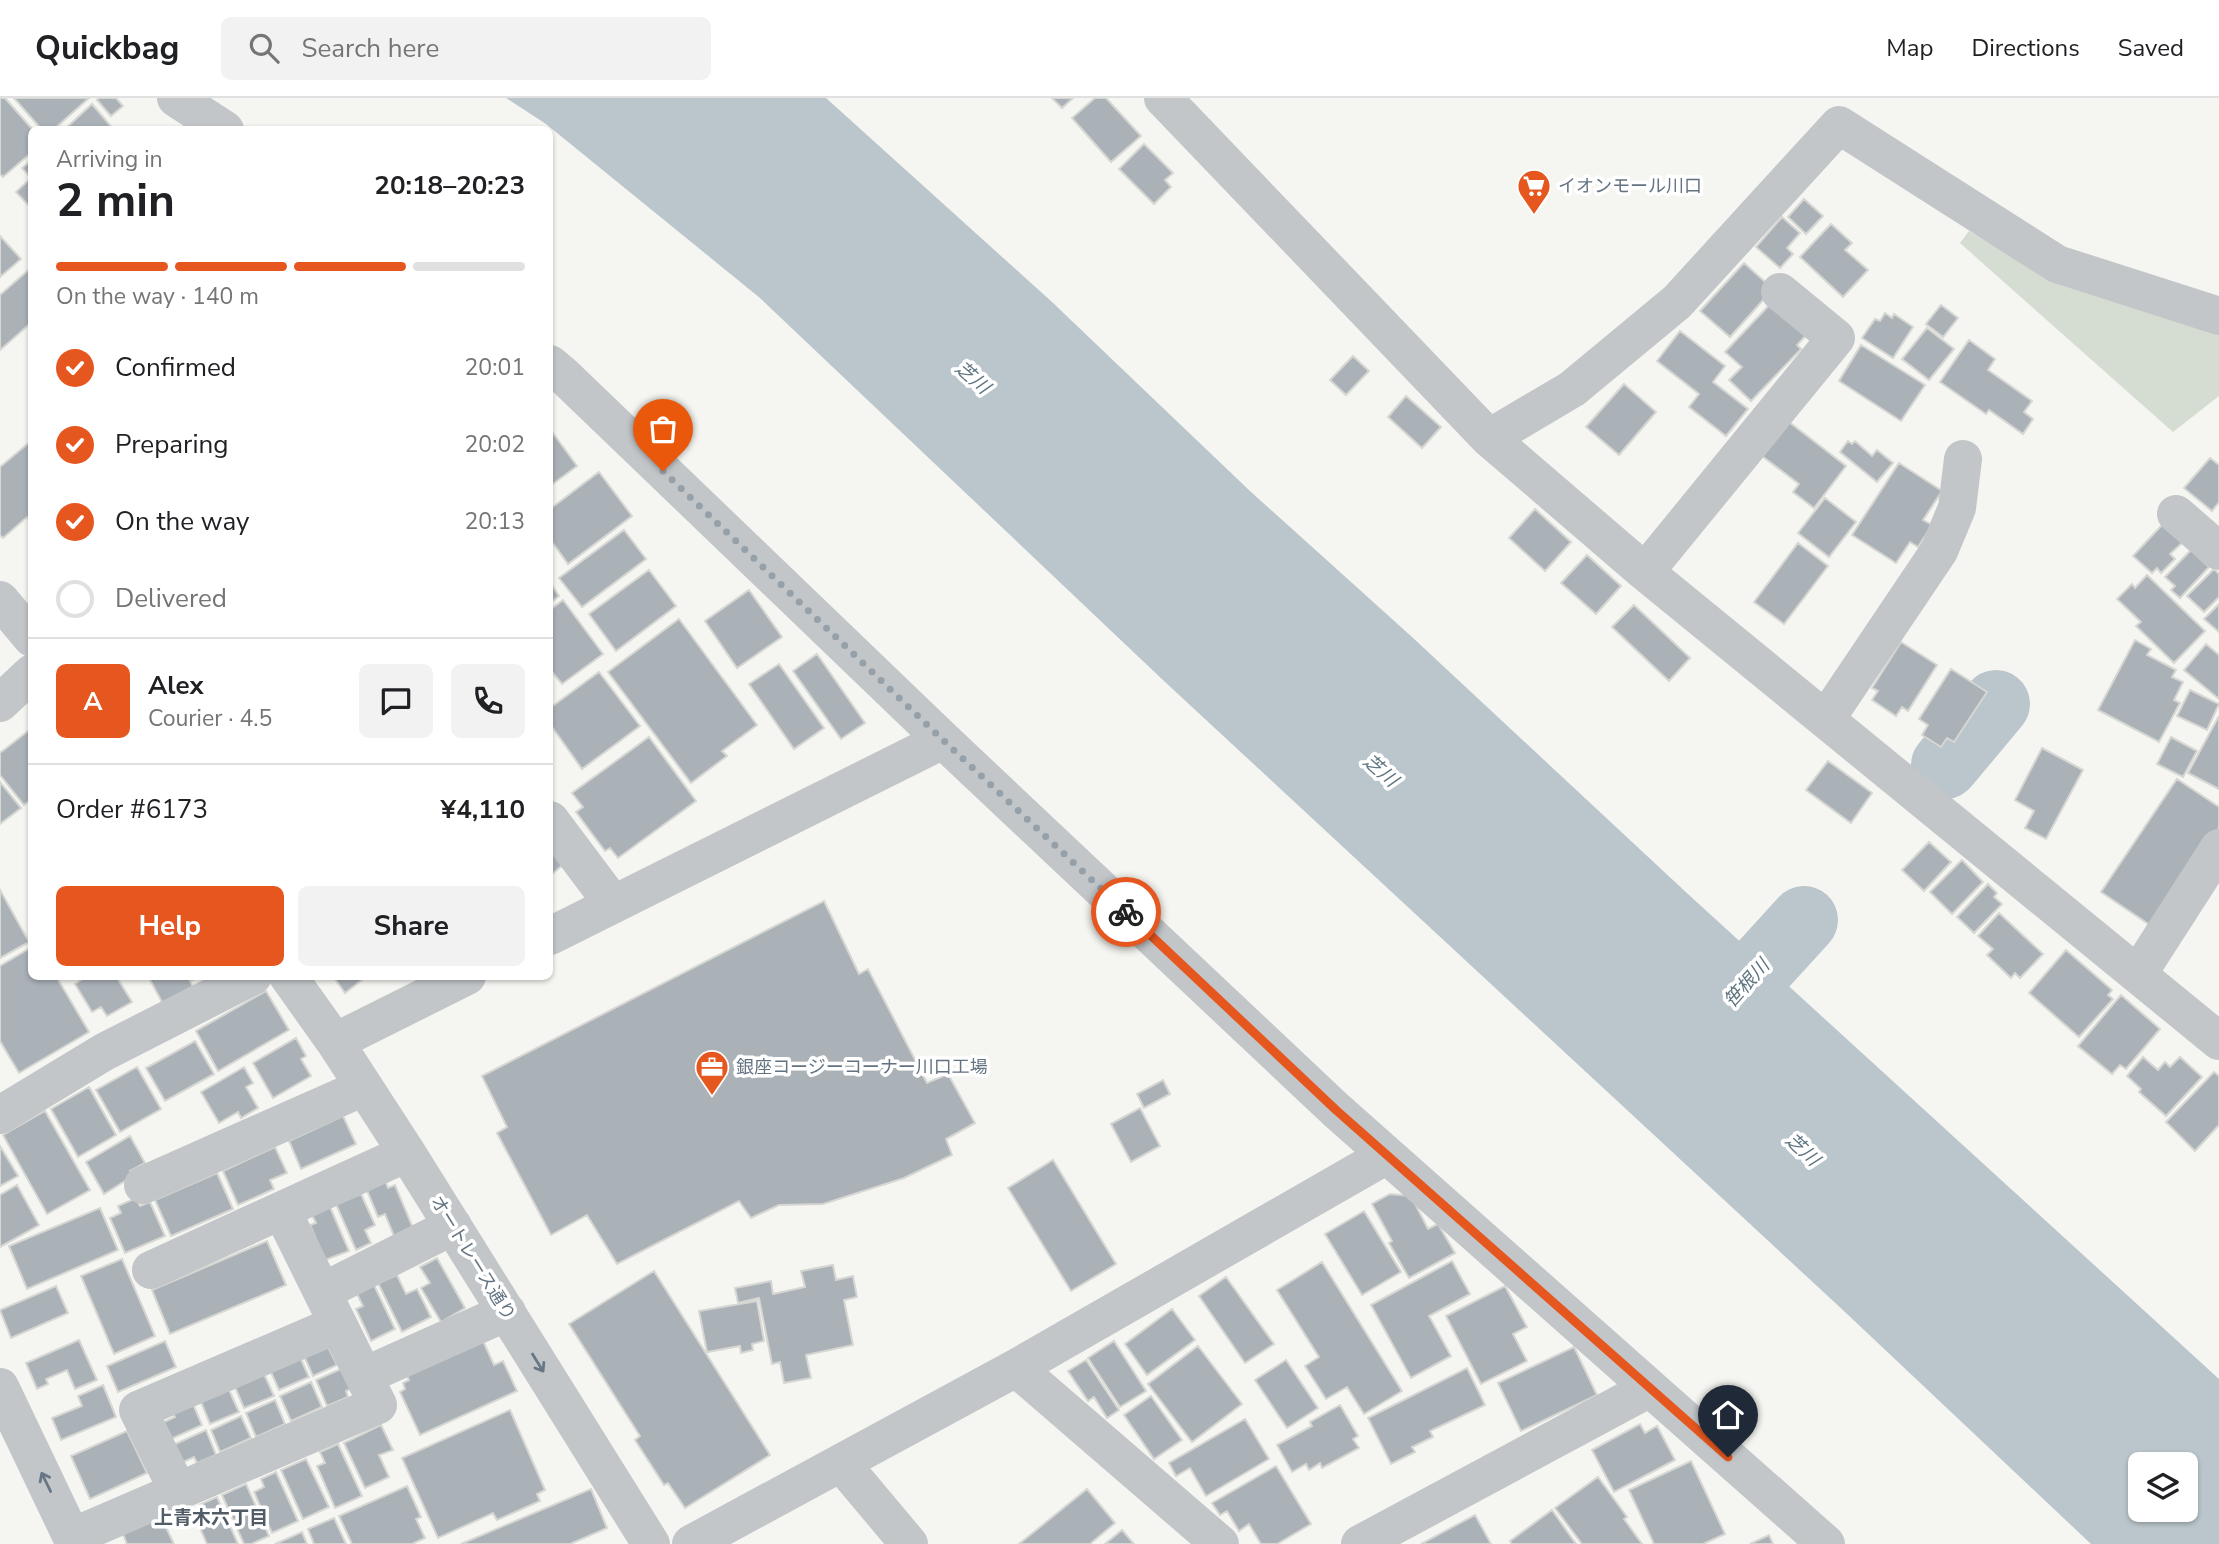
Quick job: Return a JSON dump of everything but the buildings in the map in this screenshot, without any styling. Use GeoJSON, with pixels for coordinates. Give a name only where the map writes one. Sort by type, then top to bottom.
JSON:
{"type":"FeatureCollection","features":[{"type":"Feature","properties":{"kind":"street"},"geometry":{"type":"LineString","coordinates":[[176,98],[219,126]]}},
{"type":"Feature","properties":{"kind":"street"},"geometry":{"type":"LineString","coordinates":[[1163,98],[1489,438],[1645,572],[2219,1041]]}},
{"type":"Feature","properties":{"kind":"street"},"geometry":{"type":"LineString","coordinates":[[1489,438],[1572,389],[1677,302],[1839,125],[2057,264],[2219,316]]}},
{"type":"Feature","properties":{"kind":"street"},"geometry":{"type":"LineString","coordinates":[[1645,572],[1836,338],[1780,292]]}},
{"type":"Feature","properties":{"kind":"street"},"geometry":{"type":"LineString","coordinates":[[553,367],[943,740],[1326,1101],[1826,1544]]}},
{"type":"Feature","properties":{"kind":"street"},"geometry":{"type":"LineString","coordinates":[[1826,719],[1939,551],[1957,508],[1963,459]]}},
{"type":"Feature","properties":{"kind":"street"},"geometry":{"type":"LineString","coordinates":[[2176,514],[2219,551]]}},
{"type":"Feature","properties":{"kind":"street"},"geometry":{"type":"LineString","coordinates":[[0,600],[28,633]]}},
{"type":"Feature","properties":{"kind":"street"},"geometry":{"type":"LineString","coordinates":[[0,703],[28,677]]}},
{"type":"Feature","properties":{"kind":"street"},"geometry":{"type":"LineString","coordinates":[[553,934],[943,740]]}},
{"type":"Feature","properties":{"kind":"street"},"geometry":{"type":"LineString","coordinates":[[553,824],[613,904]]}},
{"type":"Feature","properties":{"kind":"street"},"geometry":{"type":"LineString","coordinates":[[2137,974],[2219,849]]}},
{"type":"Feature","properties":{"kind":"street"},"geometry":{"type":"LineString","coordinates":[[0,1115],[104,1052],[245,980]]}},
{"type":"Feature","properties":{"kind":"street","name":"オートレース通り"},"geometry":{"type":"LineString","coordinates":[[291,980],[407,1153],[651,1544]]}},
{"type":"Feature","properties":{"kind":"street"},"geometry":{"type":"LineString","coordinates":[[335,1042],[459,980]]}},
{"type":"Feature","properties":{"kind":"street"},"geometry":{"type":"LineString","coordinates":[[143,1185],[364,1087]]}},
{"type":"Feature","properties":{"kind":"street"},"geometry":{"type":"LineString","coordinates":[[151,1270],[407,1153]]}},
{"type":"Feature","properties":{"kind":"street"},"geometry":{"type":"LineString","coordinates":[[691,1544],[1016,1368],[1387,1155]]}},
{"type":"Feature","properties":{"kind":"street"},"geometry":{"type":"LineString","coordinates":[[0,1387],[74,1541],[178,1491],[378,1405],[282,1211]]}},
{"type":"Feature","properties":{"kind":"street"},"geometry":{"type":"LineString","coordinates":[[178,1491],[138,1410],[330,1308],[453,1226]]}},
{"type":"Feature","properties":{"kind":"street"},"geometry":{"type":"LineString","coordinates":[[364,1376],[506,1312]]}},
{"type":"Feature","properties":{"kind":"street"},"geometry":{"type":"LineString","coordinates":[[1016,1368],[1220,1544]]}},
{"type":"Feature","properties":{"kind":"street"},"geometry":{"type":"LineString","coordinates":[[1360,1544],[1650,1388]]}},
{"type":"Feature","properties":{"kind":"street"},"geometry":{"type":"LineString","coordinates":[[841,1462],[909,1544]]}},
{"type":"Feature","properties":{"kind":"shaded area"},"geometry":{"type":"Polygon","coordinates":[[[1969,231],[2059,283],[2219,335],[2219,396],[2173,432],[1960,243],[1969,231]]]}},
{"type":"Feature","properties":{"kind":"water","name":"芝川"},"geometry":{"type":"Polygon","coordinates":[[[506,98],[826,98],[1052,302],[1251,492],[2219,1379],[2219,1544],[2091,1544],[1845,1312],[1164,681],[760,298],[553,130],[553,126],[548,126],[506,98]]]}},
{"type":"Feature","properties":{"kind":"waterway","name":"笹根川"},"geometry":{"type":"LineString","coordinates":[[1945,765],[1996,704]]}},
{"type":"Feature","properties":{"kind":"waterway","name":"笹根川"},"geometry":{"type":"LineString","coordinates":[[1702,1032],[1804,920]]}},
{"type":"Feature","properties":{"kind":"way so far"},"geometry":{"type":"LineString","coordinates":[[663,471],[1126,912]]}},
{"type":"Feature","properties":{"kind":"place","name":"イオンモール川口"},"geometry":{"type":"Point","coordinates":[1534,216]}},
{"type":"Feature","properties":{"kind":"place","name":"銀座コージーコーナー川口工場"},"geometry":{"type":"Point","coordinates":[712,1097]}},
{"type":"Feature","properties":{"kind":"district","name":"上青木六丁目"},"geometry":{"type":"Point","coordinates":[211,1517]}},
{"type":"Feature","properties":{"kind":"route"},"geometry":{"type":"LineString","coordinates":[[1126,912],[1336,1110],[1728,1457]]}}]}
